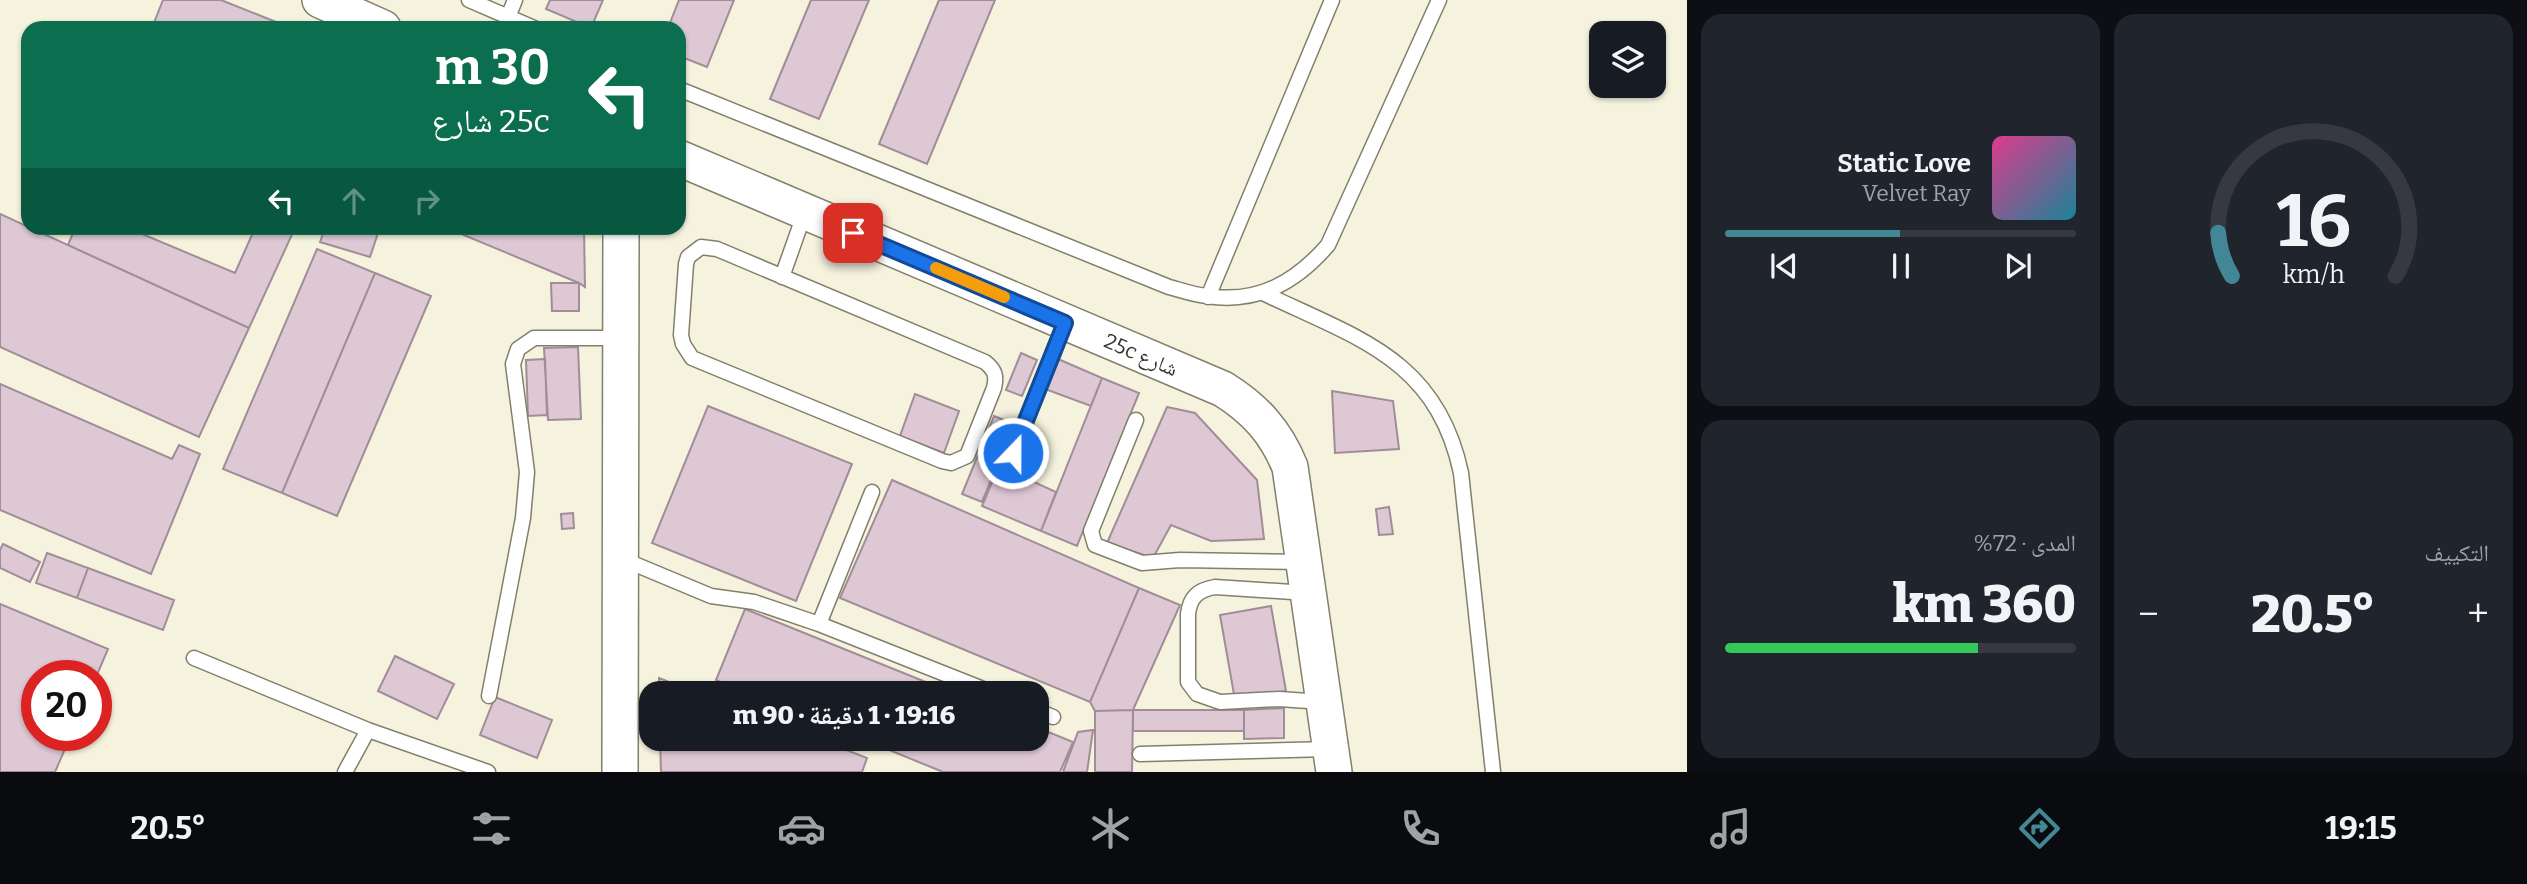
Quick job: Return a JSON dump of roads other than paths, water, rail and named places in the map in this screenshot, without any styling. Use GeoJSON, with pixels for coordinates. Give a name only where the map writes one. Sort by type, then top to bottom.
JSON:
{"type":"FeatureCollection","features":[{"type":"Feature","properties":{"kind":"street"},"geometry":{"type":"LineString","coordinates":[[320,0],[367,21]]}},
{"type":"Feature","properties":{"kind":"street","name":"25c شارع"},"geometry":{"type":"LineString","coordinates":[[686,161],[1223,389],[1257,414],[1277,439],[1290,467],[1332,760]]}},
{"type":"Feature","properties":{"kind":"street"},"geometry":{"type":"LineString","coordinates":[[686,186],[716,175]]}},
{"type":"Feature","properties":{"kind":"street"},"geometry":{"type":"LineString","coordinates":[[620,772],[618,557],[625,235]]}},
{"type":"Feature","properties":{"kind":"lane"},"geometry":{"type":"LineString","coordinates":[[469,0],[517,21]]}},
{"type":"Feature","properties":{"kind":"lane"},"geometry":{"type":"LineString","coordinates":[[508,17],[515,0]]}},
{"type":"Feature","properties":{"kind":"lane"},"geometry":{"type":"LineString","coordinates":[[1208,297],[1332,0]]}},
{"type":"Feature","properties":{"kind":"lane"},"geometry":{"type":"LineString","coordinates":[[686,92],[1169,286],[1208,297],[1235,297],[1263,293],[1281,286],[1310,266],[1328,245],[1439,0]]}},
{"type":"Feature","properties":{"kind":"lane"},"geometry":{"type":"LineString","coordinates":[[782,277],[805,212]]}},
{"type":"Feature","properties":{"kind":"lane"},"geometry":{"type":"LineString","coordinates":[[709,247],[782,277],[985,362],[993,368],[996,378],[994,388],[967,456],[951,463],[942,461],[700,362],[687,351],[681,335],[686,264],[694,251],[709,247]]}},
{"type":"Feature","properties":{"kind":"lane"},"geometry":{"type":"LineString","coordinates":[[1263,293],[1356,338],[1402,366],[1435,403],[1447,425],[1461,473],[1493,772]]}},
{"type":"Feature","properties":{"kind":"lane"},"geometry":{"type":"LineString","coordinates":[[1013,453],[1065,323]]}},
{"type":"Feature","properties":{"kind":"lane"},"geometry":{"type":"LineString","coordinates":[[489,696],[523,518],[527,472],[513,364],[518,349],[534,338],[621,338]]}},
{"type":"Feature","properties":{"kind":"lane"},"geometry":{"type":"LineString","coordinates":[[1136,420],[1091,531],[1096,545],[1142,563],[1180,560],[1305,577]]}},
{"type":"Feature","properties":{"kind":"lane"},"geometry":{"type":"LineString","coordinates":[[819,624],[872,492]]}},
{"type":"Feature","properties":{"kind":"lane"},"geometry":{"type":"LineString","coordinates":[[618,557],[711,596],[754,602],[819,624],[963,681]]}},
{"type":"Feature","properties":{"kind":"lane"},"geometry":{"type":"LineString","coordinates":[[1305,577],[1215,587],[1195,594],[1189,603],[1188,614],[1188,682],[1196,694],[1220,702],[1279,699],[1323,702]]}},
{"type":"Feature","properties":{"kind":"lane"},"geometry":{"type":"LineString","coordinates":[[194,658],[368,730],[464,766],[488,772]]}},
{"type":"Feature","properties":{"kind":"lane"},"geometry":{"type":"LineString","coordinates":[[1049,715],[1053,717]]}},
{"type":"Feature","properties":{"kind":"lane"},"geometry":{"type":"LineString","coordinates":[[345,772],[368,730]]}},
{"type":"Feature","properties":{"kind":"lane"},"geometry":{"type":"LineString","coordinates":[[1140,754],[1332,760]]}}]}
